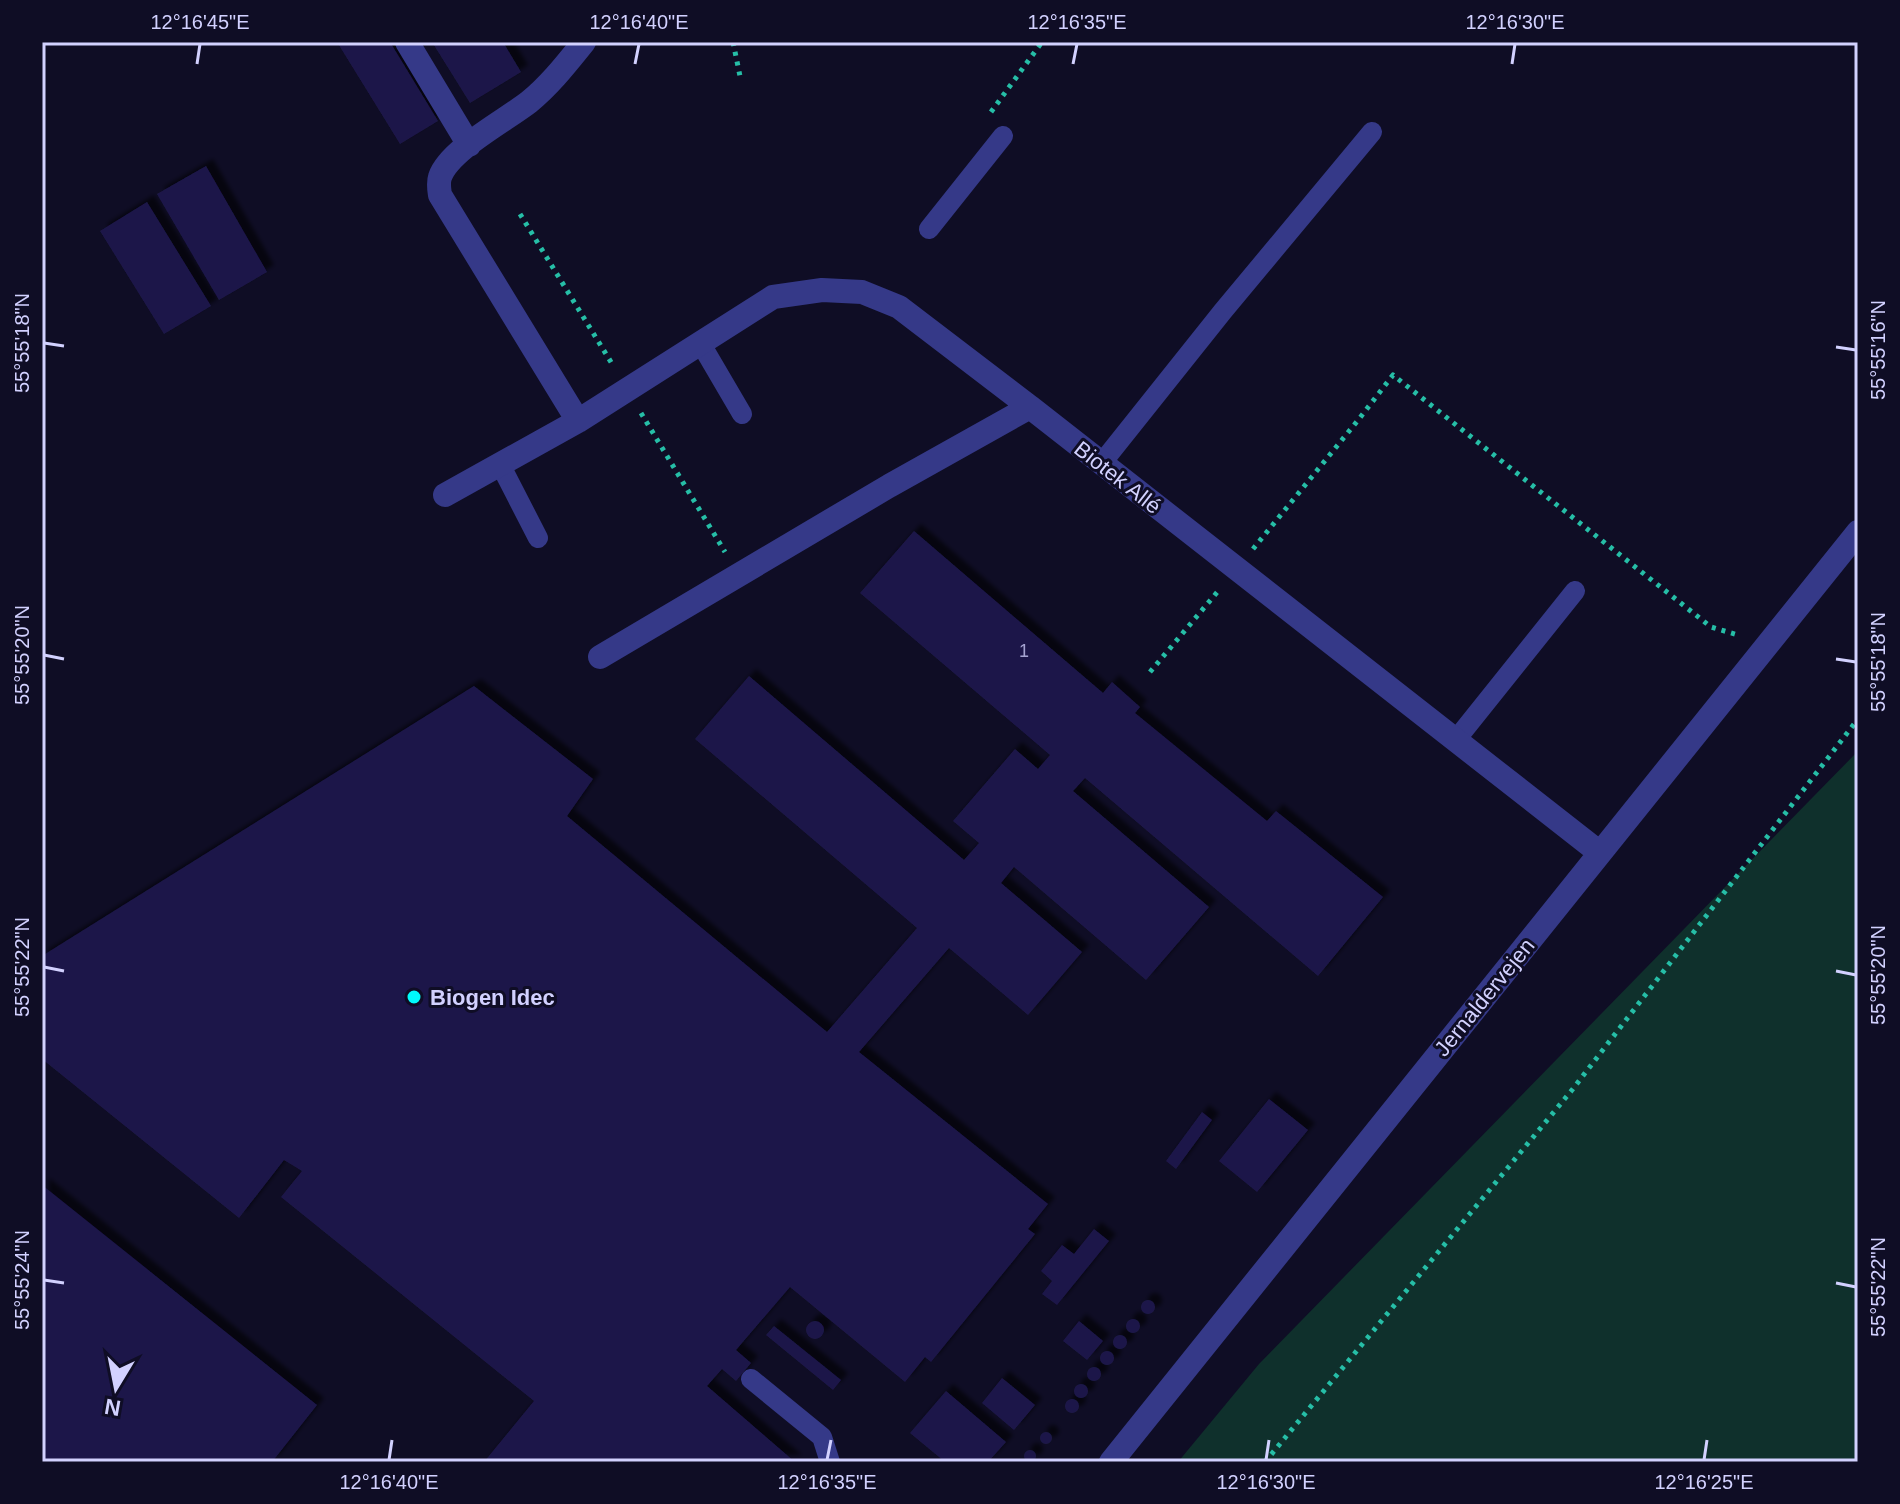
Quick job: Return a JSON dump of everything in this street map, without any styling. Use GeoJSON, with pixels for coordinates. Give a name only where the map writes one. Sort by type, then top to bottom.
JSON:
{"type":"FeatureCollection","features":[{"type":"Feature","properties":{"kind":"street"},"geometry":{"type":"LineString","coordinates":[[407,42],[469,145]]}},
{"type":"Feature","properties":{"kind":"street"},"geometry":{"type":"LineString","coordinates":[[570,48],[531,101],[452,158],[441,174],[439,186],[440,195],[578,421]]}},
{"type":"Feature","properties":{"kind":"street","name":"Biotek Allé"},"geometry":{"type":"LineString","coordinates":[[445,495],[578,421],[773,297],[822,290],[862,292],[899,307],[1600,853]]}},
{"type":"Feature","properties":{"kind":"street"},"geometry":{"type":"LineString","coordinates":[[600,657],[889,486],[1030,407]]}},
{"type":"Feature","properties":{"kind":"street","name":"Jernaldervejen"},"geometry":{"type":"LineString","coordinates":[[1111,1462],[1858,532]]}},
{"type":"Feature","properties":{"kind":"lane"},"geometry":{"type":"LineString","coordinates":[[1101,464],[1372,132]]}},
{"type":"Feature","properties":{"kind":"lane"},"geometry":{"type":"LineString","coordinates":[[929,229],[1003,136]]}},
{"type":"Feature","properties":{"kind":"lane"},"geometry":{"type":"LineString","coordinates":[[701,344],[742,414]]}},
{"type":"Feature","properties":{"kind":"lane"},"geometry":{"type":"LineString","coordinates":[[500,464],[538,538]]}},
{"type":"Feature","properties":{"kind":"lane"},"geometry":{"type":"LineString","coordinates":[[1455,741],[1575,591]]}},
{"type":"Feature","properties":{"kind":"lane"},"geometry":{"type":"LineString","coordinates":[[751,1379],[822,1437],[830,1462]]}},
{"type":"Feature","properties":{"kind":"path"},"geometry":{"type":"LineString","coordinates":[[733,42],[741,81]]}},
{"type":"Feature","properties":{"kind":"path"},"geometry":{"type":"LineString","coordinates":[[984,121],[1042,42]]}},
{"type":"Feature","properties":{"kind":"path"},"geometry":{"type":"LineString","coordinates":[[1150,672],[1393,375],[1711,627],[1739,636],[1771,641]]}},
{"type":"Feature","properties":{"kind":"path"},"geometry":{"type":"LineString","coordinates":[[1265,1462],[1572,1090],[1858,719]]}},
{"type":"Feature","properties":{"kind":"green space"},"geometry":{"type":"Polygon","coordinates":[[[1858,751],[1858,1462],[1178,1462],[1259,1364],[1858,751]]]}},
{"type":"Feature","properties":{"kind":"building"},"geometry":{"type":"Polygon","coordinates":[[[337,42],[390,42],[438,121],[400,144],[337,42]]]}},
{"type":"Feature","properties":{"kind":"building"},"geometry":{"type":"Polygon","coordinates":[[[432,42],[503,42],[521,72],[470,103],[432,42]]]}},
{"type":"Feature","properties":{"kind":"building"},"geometry":{"type":"Polygon","coordinates":[[[206,166],[267,272],[219,300],[157,194],[206,166]]]}},
{"type":"Feature","properties":{"kind":"building"},"geometry":{"type":"Polygon","coordinates":[[[147,202],[211,306],[164,334],[100,231],[147,202]]]}},
{"type":"Feature","properties":{"kind":"building","name":"Biogen Idec"},"geometry":{"type":"Polygon","coordinates":[[[914,531],[1103,693],[1112,682],[1140,707],[1135,713],[1267,821],[1276,811],[1383,897],[1318,976],[1085,778],[1073,791],[1209,907],[1146,980],[1014,867],[1001,883],[1082,952],[1028,1015],[949,948],[859,1052],[1048,1204],[1028,1229],[1035,1234],[931,1362],[925,1357],[905,1382],[790,1287],[736,1350],[751,1363],[736,1381],[722,1369],[707,1386],[795,1462],[484,1462],[534,1401],[281,1197],[302,1171],[284,1160],[239,1218],[42,1059],[42,956],[474,686],[593,779],[567,816],[827,1032],[917,928],[695,739],[749,676],[964,860],[979,843],[953,821],[1015,749],[1038,769],[1050,755],[860,593],[914,531]]]}},
{"type":"Feature","properties":{"kind":"building"},"geometry":{"type":"Polygon","coordinates":[[[1269,1099],[1308,1130],[1257,1192],[1219,1161],[1269,1099]]]}},
{"type":"Feature","properties":{"kind":"building"},"geometry":{"type":"Polygon","coordinates":[[[1202,1112],[1212,1120],[1176,1169],[1166,1161],[1202,1112]]]}},
{"type":"Feature","properties":{"kind":"building"},"geometry":{"type":"Polygon","coordinates":[[[42,1185],[317,1405],[272,1462],[42,1462],[42,1185]]]}},
{"type":"Feature","properties":{"kind":"building"},"geometry":{"type":"Polygon","coordinates":[[[1094,1229],[1109,1241],[1057,1305],[1042,1294],[1052,1281],[1041,1271],[1062,1245],[1074,1254],[1094,1229]]]}},
{"type":"Feature","properties":{"kind":"building"},"geometry":{"type":"Polygon","coordinates":[[[1148,1300],[1155,1307],[1148,1314],[1141,1307],[1148,1300]]]}},
{"type":"Feature","properties":{"kind":"building"},"geometry":{"type":"Polygon","coordinates":[[[1133,1319],[1140,1326],[1133,1333],[1126,1326],[1133,1319]]]}},
{"type":"Feature","properties":{"kind":"building"},"geometry":{"type":"Polygon","coordinates":[[[811,1321],[819,1321],[824,1330],[822,1337],[811,1339],[806,1334],[806,1326],[811,1321]]]}},
{"type":"Feature","properties":{"kind":"building"},"geometry":{"type":"Polygon","coordinates":[[[1079,1321],[1103,1341],[1087,1360],[1063,1341],[1079,1321]]]}},
{"type":"Feature","properties":{"kind":"building"},"geometry":{"type":"Polygon","coordinates":[[[774,1326],[841,1380],[833,1390],[766,1335],[774,1326]]]}},
{"type":"Feature","properties":{"kind":"building"},"geometry":{"type":"Polygon","coordinates":[[[1120,1335],[1127,1342],[1120,1349],[1113,1342],[1120,1335]]]}},
{"type":"Feature","properties":{"kind":"building"},"geometry":{"type":"Polygon","coordinates":[[[1107,1351],[1114,1358],[1107,1365],[1100,1358],[1107,1351]]]}},
{"type":"Feature","properties":{"kind":"building"},"geometry":{"type":"Polygon","coordinates":[[[1094,1367],[1101,1374],[1094,1381],[1087,1374],[1094,1367]]]}},
{"type":"Feature","properties":{"kind":"building"},"geometry":{"type":"Polygon","coordinates":[[[1002,1378],[1035,1405],[1014,1430],[982,1403],[1002,1378]]]}},
{"type":"Feature","properties":{"kind":"building"},"geometry":{"type":"Polygon","coordinates":[[[1081,1384],[1088,1391],[1081,1398],[1074,1391],[1081,1384]]]}},
{"type":"Feature","properties":{"kind":"building"},"geometry":{"type":"Polygon","coordinates":[[[946,1391],[1006,1442],[988,1462],[945,1462],[910,1433],[946,1391]]]}},
{"type":"Feature","properties":{"kind":"building"},"geometry":{"type":"Polygon","coordinates":[[[1072,1399],[1079,1406],[1072,1413],[1065,1406],[1072,1399]]]}},
{"type":"Feature","properties":{"kind":"building"},"geometry":{"type":"Polygon","coordinates":[[[1046,1432],[1052,1438],[1046,1444],[1040,1438],[1046,1432]]]}},
{"type":"Feature","properties":{"kind":"building"},"geometry":{"type":"Polygon","coordinates":[[[1030,1450],[1036,1456],[1030,1462],[1024,1456],[1030,1450]]]}},
{"type":"Feature","properties":{"kind":"place","name":"Biogen Idec"},"geometry":{"type":"Point","coordinates":[414,997]}}]}
